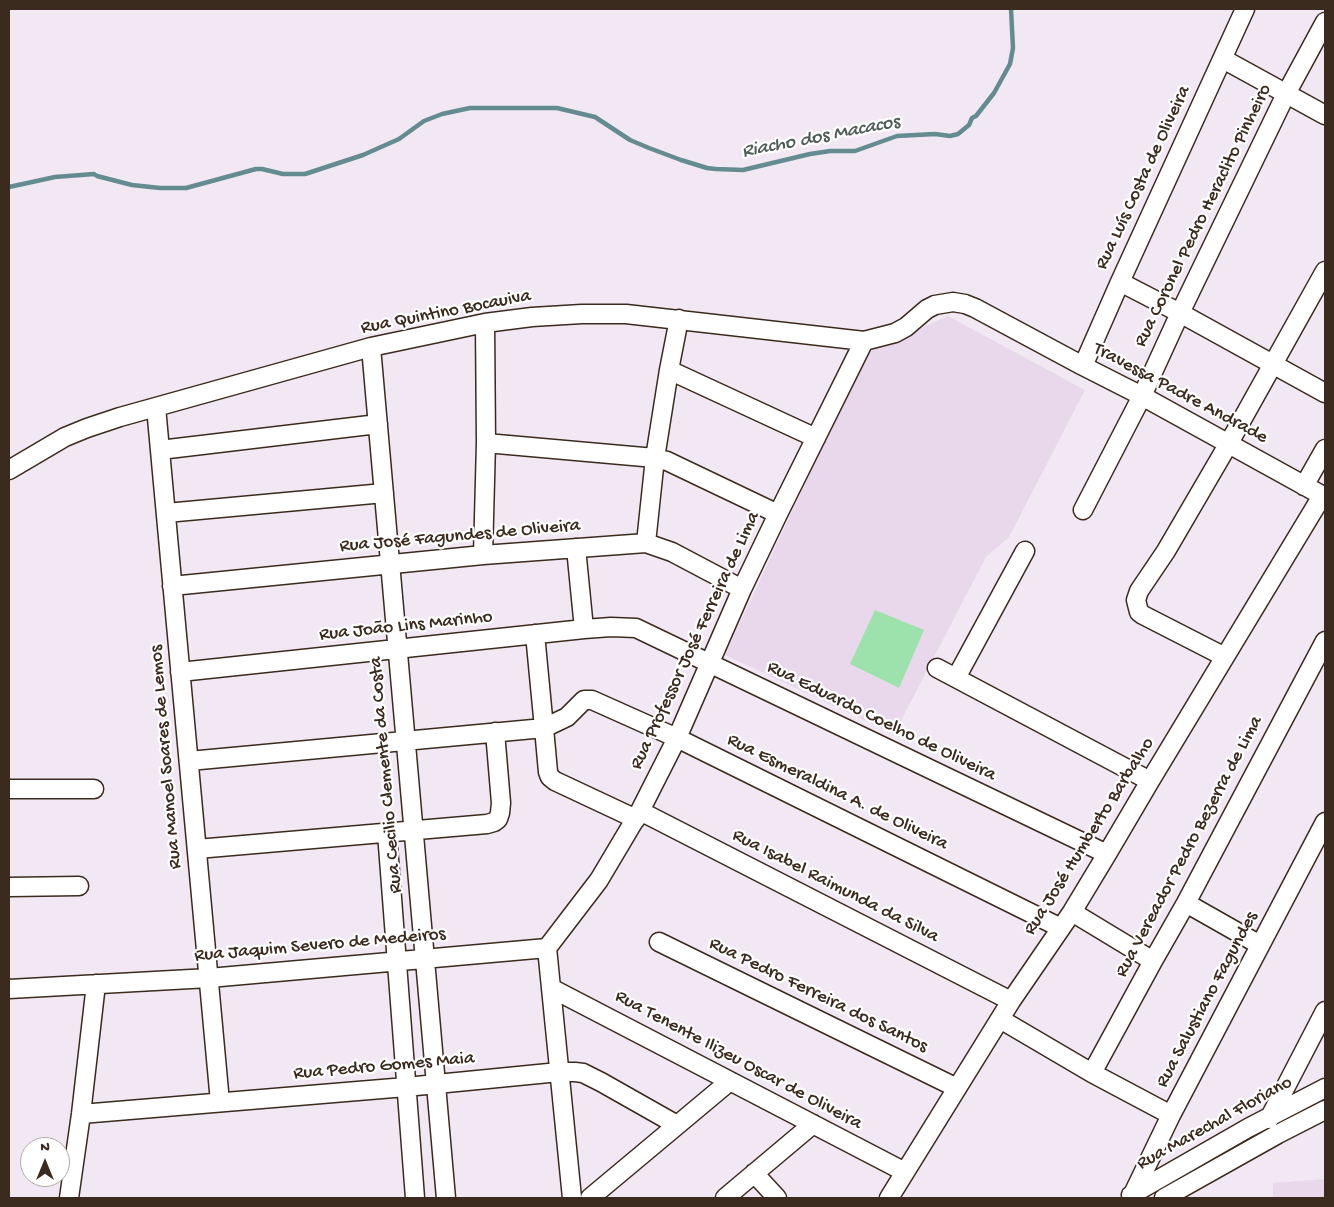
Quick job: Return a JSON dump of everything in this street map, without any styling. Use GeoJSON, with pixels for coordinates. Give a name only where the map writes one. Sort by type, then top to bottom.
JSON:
{"type":"FeatureCollection","features":[{"type":"Feature","properties":{"kind":"street","name":"Rua Luís Costa de Oliveira"},"geometry":{"type":"LineString","coordinates":[[1083,366],[1245,9]]}},
{"type":"Feature","properties":{"kind":"street","name":"Rua Coronel Pedro Heraclito Pinheiro"},"geometry":{"type":"LineString","coordinates":[[1083,510],[1142,396],[1286,94],[1325,22]]}},
{"type":"Feature","properties":{"kind":"street"},"geometry":{"type":"LineString","coordinates":[[1222,59],[1325,115]]}},
{"type":"Feature","properties":{"kind":"street"},"geometry":{"type":"LineString","coordinates":[[1225,657],[1139,612],[1136,600],[1139,591],[1166,551],[1274,365],[1325,271]]}},
{"type":"Feature","properties":{"kind":"street"},"geometry":{"type":"LineString","coordinates":[[1120,282],[1325,393]]}},
{"type":"Feature","properties":{"kind":"street","name":"Rua Quintino Bocauiva"},"geometry":{"type":"LineString","coordinates":[[9,470],[65,437],[120,417],[371,347],[485,324],[532,317],[626,314],[864,341],[895,333],[906,327],[928,308],[943,302],[953,302],[970,306],[1014,329]]}},
{"type":"Feature","properties":{"kind":"street"},"geometry":{"type":"LineString","coordinates":[[646,543],[655,458],[679,319]]}},
{"type":"Feature","properties":{"kind":"street"},"geometry":{"type":"LineString","coordinates":[[483,555],[486,443],[485,324]]}},
{"type":"Feature","properties":{"kind":"street","name":"Travessa Padre Andrade"},"geometry":{"type":"LineString","coordinates":[[1014,329],[1229,443],[1324,497]]}},
{"type":"Feature","properties":{"kind":"street","name":"Rua Professor José Ferreira de Lima"},"geometry":{"type":"LineString","coordinates":[[547,948],[599,880],[638,815],[677,738],[742,589],[864,341]]}},
{"type":"Feature","properties":{"kind":"street","name":"Rua Cecilio Clemente da Costa"},"geometry":{"type":"LineString","coordinates":[[371,347],[446,1198]]}},
{"type":"Feature","properties":{"kind":"street"},"geometry":{"type":"LineString","coordinates":[[669,370],[816,438]]}},
{"type":"Feature","properties":{"kind":"street","name":"Rua Manoel Soares de Lemos"},"geometry":{"type":"LineString","coordinates":[[156,407],[220,1102]]}},
{"type":"Feature","properties":{"kind":"street"},"geometry":{"type":"LineString","coordinates":[[160,450],[378,424]]}},
{"type":"Feature","properties":{"kind":"street"},"geometry":{"type":"LineString","coordinates":[[486,443],[655,458],[667,461],[778,514]]}},
{"type":"Feature","properties":{"kind":"street"},"geometry":{"type":"LineString","coordinates":[[1304,486],[1325,449]]}},
{"type":"Feature","properties":{"kind":"street"},"geometry":{"type":"LineString","coordinates":[[166,513],[384,493]]}},
{"type":"Feature","properties":{"kind":"street","name":"Rua José Humberto Barbalho"},"geometry":{"type":"LineString","coordinates":[[889,1198],[1011,1001],[1072,912],[1225,657],[1324,497]]}},
{"type":"Feature","properties":{"kind":"street","name":"Rua José Fagundes de Oliveira"},"geometry":{"type":"LineString","coordinates":[[172,586],[483,555],[646,543],[672,552],[742,589]]}},
{"type":"Feature","properties":{"kind":"street"},"geometry":{"type":"LineString","coordinates":[[576,548],[584,629]]}},
{"type":"Feature","properties":{"kind":"street"},"geometry":{"type":"LineString","coordinates":[[956,678],[1025,551]]}},
{"type":"Feature","properties":{"kind":"street","name":"Rua João Lins Marinho"},"geometry":{"type":"LineString","coordinates":[[180,672],[584,629],[636,628]]}},
{"type":"Feature","properties":{"kind":"street","name":"Rua Eduardo Coelho de Oliveira"},"geometry":{"type":"LineString","coordinates":[[636,628],[1107,854]]}},
{"type":"Feature","properties":{"kind":"street","name":"Rua Isabel Raimunda da Silva"},"geometry":{"type":"LineString","coordinates":[[536,634],[548,772],[555,781],[638,815],[1011,1001]]}},
{"type":"Feature","properties":{"kind":"street","name":"Rua Vereador Pedro Bezerra de Lima"},"geometry":{"type":"LineString","coordinates":[[1092,1073],[1186,903],[1325,641]]}},
{"type":"Feature","properties":{"kind":"street"},"geometry":{"type":"LineString","coordinates":[[937,668],[1150,781]]}},
{"type":"Feature","properties":{"kind":"street","name":"Rua Esmeraldina A. de Oliveira"},"geometry":{"type":"LineString","coordinates":[[544,728],[567,717],[584,700],[592,700],[677,738],[1062,928]]}},
{"type":"Feature","properties":{"kind":"street"},"geometry":{"type":"LineString","coordinates":[[189,761],[544,728]]}},
{"type":"Feature","properties":{"kind":"street"},"geometry":{"type":"LineString","coordinates":[[197,849],[413,831],[494,822],[498,819],[500,813],[495,732]]}},
{"type":"Feature","properties":{"kind":"street"},"geometry":{"type":"LineString","coordinates":[[9,789],[94,789]]}},
{"type":"Feature","properties":{"kind":"street","name":"Rua Salustiano Fagundes"},"geometry":{"type":"LineString","coordinates":[[1132,1197],[1171,1116],[1325,822]]}},
{"type":"Feature","properties":{"kind":"street","name":"Rua Cecilio Clemente da Costa"},"geometry":{"type":"LineString","coordinates":[[387,833],[415,1198]]}},
{"type":"Feature","properties":{"kind":"street"},"geometry":{"type":"LineString","coordinates":[[9,888],[80,886]]}},
{"type":"Feature","properties":{"kind":"street"},"geometry":{"type":"LineString","coordinates":[[1186,903],[1260,945]]}},
{"type":"Feature","properties":{"kind":"street"},"geometry":{"type":"LineString","coordinates":[[1072,912],[1153,961]]}},
{"type":"Feature","properties":{"kind":"street","name":"Rua Pedro Ferreira dos Santos"},"geometry":{"type":"LineString","coordinates":[[659,942],[958,1088]]}},
{"type":"Feature","properties":{"kind":"street"},"geometry":{"type":"LineString","coordinates":[[547,948],[572,1198]]}},
{"type":"Feature","properties":{"kind":"street","name":"Rua Jaquim Severo de Medeiros"},"geometry":{"type":"LineString","coordinates":[[9,989],[209,978],[547,948]]}},
{"type":"Feature","properties":{"kind":"street"},"geometry":{"type":"LineString","coordinates":[[69,1198],[96,984]]}},
{"type":"Feature","properties":{"kind":"street","name":"Rua Tenente Ilizeu Oscar de Oliveira"},"geometry":{"type":"LineString","coordinates":[[551,988],[905,1172]]}},
{"type":"Feature","properties":{"kind":"street"},"geometry":{"type":"LineString","coordinates":[[1278,1134],[1269,1118],[1325,1011]]}},
{"type":"Feature","properties":{"kind":"street"},"geometry":{"type":"LineString","coordinates":[[1000,1019],[1092,1073],[1171,1116]]}},
{"type":"Feature","properties":{"kind":"street","name":"Rua Pedro Gomes Maia"},"geometry":{"type":"LineString","coordinates":[[81,1114],[575,1072],[591,1077],[677,1125]]}},
{"type":"Feature","properties":{"kind":"street"},"geometry":{"type":"LineString","coordinates":[[590,1198],[730,1081]]}},
{"type":"Feature","properties":{"kind":"street","name":"Rua Marechal Floriano"},"geometry":{"type":"LineString","coordinates":[[1132,1197],[1248,1128],[1325,1088]]}},
{"type":"Feature","properties":{"kind":"street","name":"Rua Marechal Floriano"},"geometry":{"type":"LineString","coordinates":[[1164,1198],[1325,1110]]}},
{"type":"Feature","properties":{"kind":"street"},"geometry":{"type":"LineString","coordinates":[[725,1198],[813,1124]]}},
{"type":"Feature","properties":{"kind":"street"},"geometry":{"type":"LineString","coordinates":[[754,1173],[778,1198]]}},
{"type":"Feature","properties":{"kind":"shaded area"},"geometry":{"type":"Polygon","coordinates":[[[948,316],[1085,390],[1009,537],[986,557],[894,734],[725,655],[866,353],[948,316]]]}},
{"type":"Feature","properties":{"kind":"shaded area"},"geometry":{"type":"Polygon","coordinates":[[[1325,1179],[1325,1198],[1273,1198],[1273,1183],[1325,1179]]]}},
{"type":"Feature","properties":{"kind":"green space"},"geometry":{"type":"Polygon","coordinates":[[[875,610],[924,630],[899,688],[850,664],[875,610]]]}},
{"type":"Feature","properties":{"kind":"waterway","name":"Riacho dos Macacos"},"geometry":{"type":"LineString","coordinates":[[9,187],[55,177],[94,174],[132,185],[160,188],[186,188],[256,169],[283,174],[305,174],[363,155],[399,139],[424,121],[442,114],[470,108],[557,108],[595,117],[630,140],[681,160],[716,169],[743,170],[810,154],[830,151],[855,151],[897,136],[935,134],[950,136],[958,134],[969,125],[972,118],[976,116],[994,93],[1010,64],[1013,48],[1011,9]]}}]}
